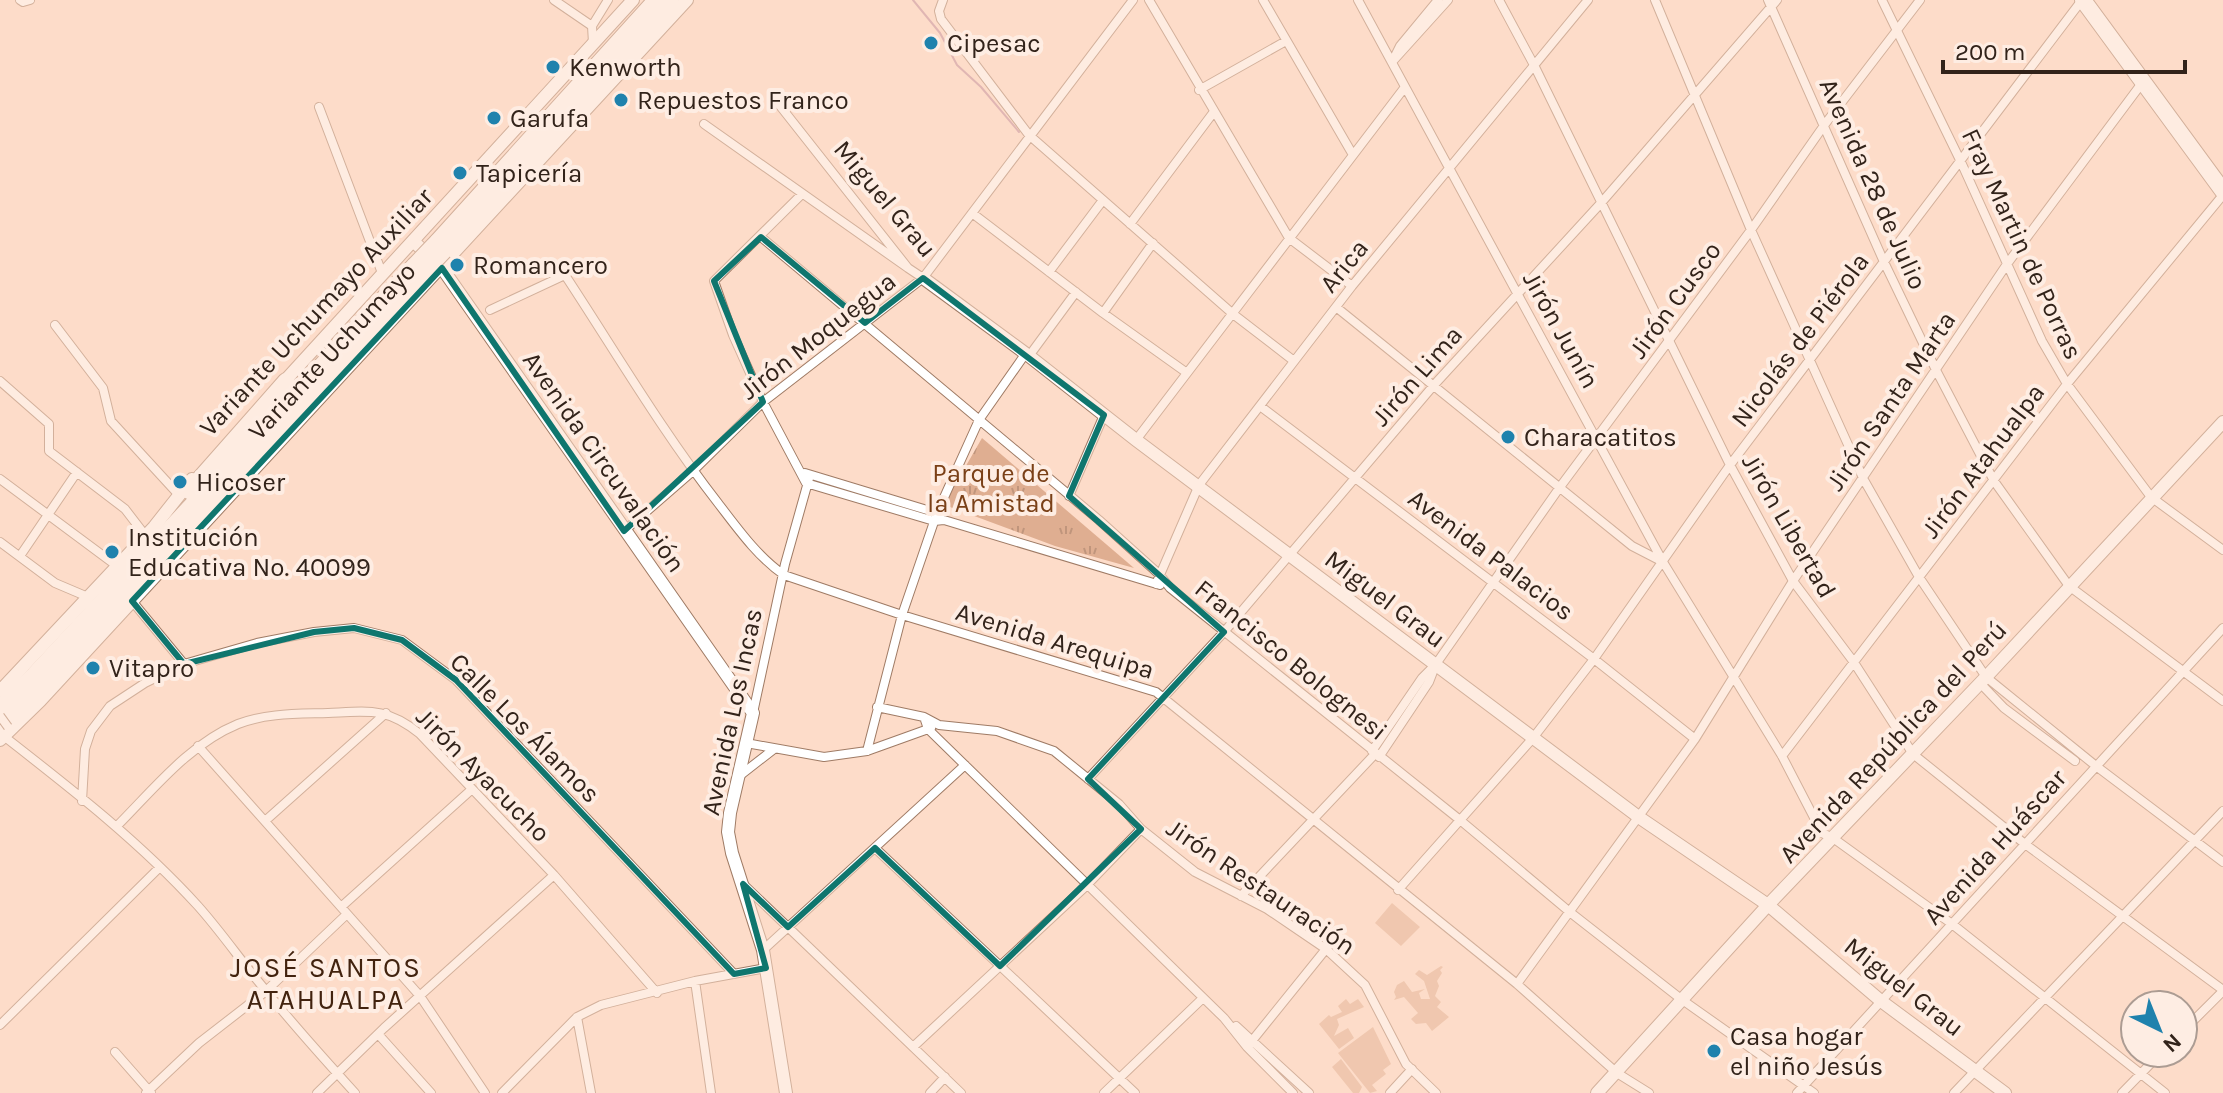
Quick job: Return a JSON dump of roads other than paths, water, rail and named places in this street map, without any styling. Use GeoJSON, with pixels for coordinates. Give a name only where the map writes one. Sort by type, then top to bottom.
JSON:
{"type":"FeatureCollection","features":[{"type":"Feature","properties":{"kind":"highway","name":"Variante Uchumayo"},"geometry":{"type":"LineString","coordinates":[[441,254],[656,0]]}},
{"type":"Feature","properties":{"kind":"highway","name":"Variante Uchumayo"},"geometry":{"type":"LineString","coordinates":[[0,708],[34,675],[153,537],[419,268],[441,254],[671,0]]}},
{"type":"Feature","properties":{"kind":"highway"},"geometry":{"type":"LineString","coordinates":[[2083,0],[2223,193]]}},
{"type":"Feature","properties":{"kind":"highway","name":"Variante Uchumayo"},"geometry":{"type":"LineString","coordinates":[[4,734],[59,665],[419,268]]}},
{"type":"Feature","properties":{"kind":"highway"},"geometry":{"type":"LineString","coordinates":[[153,537],[286,381]]}},
{"type":"Feature","properties":{"kind":"street"},"geometry":{"type":"LineString","coordinates":[[20,0],[30,0]]}},
{"type":"Feature","properties":{"kind":"street"},"geometry":{"type":"LineString","coordinates":[[554,0],[592,26]]}},
{"type":"Feature","properties":{"kind":"street"},"geometry":{"type":"LineString","coordinates":[[593,44],[592,26],[608,0]]}},
{"type":"Feature","properties":{"kind":"street","name":"Variante Uchumayo Auxiliar"},"geometry":{"type":"LineString","coordinates":[[0,691],[117,566],[153,537],[178,494],[243,422],[286,381],[633,0]]}},
{"type":"Feature","properties":{"kind":"street","name":"Variante Uchumayo"},"geometry":{"type":"LineString","coordinates":[[4,734],[132,601],[441,254],[687,0]]}},
{"type":"Feature","properties":{"kind":"street"},"geometry":{"type":"LineString","coordinates":[[943,0],[939,11],[941,19],[1029,135],[1233,314],[1294,361]]}},
{"type":"Feature","properties":{"kind":"street","name":"Jirón Moquegua"},"geometry":{"type":"LineString","coordinates":[[624,531],[693,471],[763,402],[923,278],[1133,0]]}},
{"type":"Feature","properties":{"kind":"street"},"geometry":{"type":"LineString","coordinates":[[1149,0],[1199,90],[1289,238],[1352,286]]}},
{"type":"Feature","properties":{"kind":"street"},"geometry":{"type":"LineString","coordinates":[[1263,0],[1353,155]]}},
{"type":"Feature","properties":{"kind":"street","name":"Jirón Junín"},"geometry":{"type":"LineString","coordinates":[[1358,0],[1663,562],[1782,756],[1822,833],[1952,924],[2165,1093]]}},
{"type":"Feature","properties":{"kind":"street"},"geometry":{"type":"LineString","coordinates":[[1392,62],[1400,46],[1438,0]]}},
{"type":"Feature","properties":{"kind":"street"},"geometry":{"type":"LineString","coordinates":[[1392,62],[1448,0]]}},
{"type":"Feature","properties":{"kind":"street","name":"Jirón Libertad"},"geometry":{"type":"LineString","coordinates":[[1499,0],[1535,67],[1730,465],[1793,581],[1853,661],[1913,754],[2025,844],[2223,990]]}},
{"type":"Feature","properties":{"kind":"street","name":"Arica"},"geometry":{"type":"LineString","coordinates":[[1158,580],[1199,485],[1352,286],[1588,0]]}},
{"type":"Feature","properties":{"kind":"street"},"geometry":{"type":"LineString","coordinates":[[1655,0],[1751,230],[1864,480],[1919,577],[2004,708],[2075,761]]}},
{"type":"Feature","properties":{"kind":"street","name":"Fray Martin de Porras"},"geometry":{"type":"LineString","coordinates":[[1882,0],[1961,162],[2042,341],[2067,384],[2151,497],[2223,550]]}},
{"type":"Feature","properties":{"kind":"street","name":"Jirón Cusco"},"geometry":{"type":"LineString","coordinates":[[1241,896],[1375,754],[1429,682],[1436,664],[1560,487],[1751,230],[1825,124],[1920,0]]}},
{"type":"Feature","properties":{"kind":"street","name":"Nicolás de Piérola"},"geometry":{"type":"LineString","coordinates":[[1398,890],[1533,738],[1594,659],[1730,465],[2083,0]]}},
{"type":"Feature","properties":{"kind":"street","name":"Jirón Lima"},"geometry":{"type":"LineString","coordinates":[[1088,779],[1291,557],[1434,385],[1696,96],[1772,2]]}},
{"type":"Feature","properties":{"kind":"street","name":"Avenida 28 de Julio"},"geometry":{"type":"LineString","coordinates":[[1772,2],[1884,262],[1994,481],[2069,586],[2223,701]]}},
{"type":"Feature","properties":{"kind":"street"},"geometry":{"type":"LineString","coordinates":[[1199,90],[1286,41]]}},
{"type":"Feature","properties":{"kind":"street","name":"Jirón Santa Marta"},"geometry":{"type":"LineString","coordinates":[[1517,984],[1695,739],[1793,581],[2007,264],[2142,83]]}},
{"type":"Feature","properties":{"kind":"street"},"geometry":{"type":"LineString","coordinates":[[1136,440],[1405,87]]}},
{"type":"Feature","properties":{"kind":"street","name":"Miguel Grau"},"geometry":{"type":"LineString","coordinates":[[777,102],[908,268],[1027,354],[1136,440],[1640,818],[1768,905],[1881,1001],[2005,1093]]}},
{"type":"Feature","properties":{"kind":"street"},"geometry":{"type":"LineString","coordinates":[[319,107],[382,273]]}},
{"type":"Feature","properties":{"kind":"street"},"geometry":{"type":"LineString","coordinates":[[1130,224],[1213,113]]}},
{"type":"Feature","properties":{"kind":"street"},"geometry":{"type":"LineString","coordinates":[[704,124],[908,268]]}},
{"type":"Feature","properties":{"kind":"street","name":"Jirón Atahualpa"},"geometry":{"type":"LineString","coordinates":[[1782,756],[2067,384],[2223,193]]}},
{"type":"Feature","properties":{"kind":"street"},"geometry":{"type":"LineString","coordinates":[[802,194],[714,281],[733,335],[798,471],[808,479],[1158,580]]}},
{"type":"Feature","properties":{"kind":"street"},"geometry":{"type":"LineString","coordinates":[[1049,272],[1103,200]]}},
{"type":"Feature","properties":{"kind":"street"},"geometry":{"type":"LineString","coordinates":[[972,213],[1187,373]]}},
{"type":"Feature","properties":{"kind":"street","name":"Francisco Bolognesi"},"geometry":{"type":"LineString","coordinates":[[761,237],[1069,496],[1158,580],[1460,820],[1571,913],[1800,1090],[1814,1093]]}},
{"type":"Feature","properties":{"kind":"street","name":"Avenida Circuvalación"},"geometry":{"type":"LineString","coordinates":[[413,241],[441,254],[624,531],[753,713]]}},
{"type":"Feature","properties":{"kind":"street"},"geometry":{"type":"LineString","coordinates":[[1103,313],[1153,243]]}},
{"type":"Feature","properties":{"kind":"street","name":"Avenida Arequipa"},"geometry":{"type":"LineString","coordinates":[[490,310],[565,275],[693,471],[749,543],[784,575],[902,615],[1156,692],[1517,984],[1617,1073],[1649,1093]]}},
{"type":"Feature","properties":{"kind":"street"},"geometry":{"type":"LineString","coordinates":[[867,751],[902,615],[979,420],[1076,292]]}},
{"type":"Feature","properties":{"kind":"street"},"geometry":{"type":"LineString","coordinates":[[1336,307],[1637,550],[1663,562]]}},
{"type":"Feature","properties":{"kind":"street"},"geometry":{"type":"LineString","coordinates":[[55,325],[103,388],[111,421],[178,494]]}},
{"type":"Feature","properties":{"kind":"street"},"geometry":{"type":"LineString","coordinates":[[0,381],[49,424],[49,451],[125,509],[153,537]]}},
{"type":"Feature","properties":{"kind":"street","name":"Avenida Palacios"},"geometry":{"type":"LineString","coordinates":[[1260,406],[1695,739]]}},
{"type":"Feature","properties":{"kind":"street"},"geometry":{"type":"LineString","coordinates":[[1069,496],[1104,415]]}},
{"type":"Feature","properties":{"kind":"street","name":"Avenida República del Perú"},"geometry":{"type":"LineString","coordinates":[[1597,1093],[1768,905],[2223,422]]}},
{"type":"Feature","properties":{"kind":"street"},"geometry":{"type":"LineString","coordinates":[[20,556],[77,472]]}},
{"type":"Feature","properties":{"kind":"street"},"geometry":{"type":"LineString","coordinates":[[0,479],[117,566]]}},
{"type":"Feature","properties":{"kind":"street","name":"Avenida Los Incas"},"geometry":{"type":"LineString","coordinates":[[786,1093],[763,950],[728,832],[785,564],[808,479]]}},
{"type":"Feature","properties":{"kind":"street"},"geometry":{"type":"LineString","coordinates":[[0,542],[55,583],[88,597]]}},
{"type":"Feature","properties":{"kind":"street"},"geometry":{"type":"LineString","coordinates":[[132,601],[184,664]]}},
{"type":"Feature","properties":{"kind":"street","name":"Calle Los Álamos"},"geometry":{"type":"LineString","coordinates":[[82,801],[85,749],[91,731],[110,706],[145,683],[184,664],[257,643],[354,628],[402,640],[456,680],[734,974]]}},
{"type":"Feature","properties":{"kind":"street","name":"Avenida Huáscar"},"geometry":{"type":"LineString","coordinates":[[1800,1090],[2223,628]]}},
{"type":"Feature","properties":{"kind":"street"},"geometry":{"type":"LineString","coordinates":[[1983,680],[2223,862]]}},
{"type":"Feature","properties":{"kind":"street","name":"Jirón Restauración"},"geometry":{"type":"LineString","coordinates":[[877,707],[924,717],[939,725],[997,731],[1054,751],[1119,804],[1141,829],[1195,872],[1267,909],[1326,949],[1365,985],[1406,1064],[1436,1093]]}},
{"type":"Feature","properties":{"kind":"street"},"geometry":{"type":"LineString","coordinates":[[265,821],[386,713]]}},
{"type":"Feature","properties":{"kind":"street","name":"Jirón Ayacucho"},"geometry":{"type":"LineString","coordinates":[[117,826],[198,746],[239,724],[277,715],[386,713],[402,719],[420,734],[554,875],[657,993]]}},
{"type":"Feature","properties":{"kind":"street"},"geometry":{"type":"LineString","coordinates":[[0,716],[4,734],[45,772],[117,826],[160,867],[231,945],[266,991],[355,1093]]}},
{"type":"Feature","properties":{"kind":"street"},"geometry":{"type":"LineString","coordinates":[[924,717],[928,729],[1224,1018],[1293,1093]]}},
{"type":"Feature","properties":{"kind":"street","name":"Jirón Restauración"},"geometry":{"type":"LineString","coordinates":[[746,743],[824,757],[867,751],[939,725]]}},
{"type":"Feature","properties":{"kind":"street"},"geometry":{"type":"LineString","coordinates":[[198,746],[420,996],[485,1093]]}},
{"type":"Feature","properties":{"kind":"street"},"geometry":{"type":"LineString","coordinates":[[738,777],[774,749]]}},
{"type":"Feature","properties":{"kind":"street"},"geometry":{"type":"LineString","coordinates":[[763,950],[965,765]]}},
{"type":"Feature","properties":{"kind":"street"},"geometry":{"type":"LineString","coordinates":[[115,1052],[148,1092],[199,1043],[266,991],[344,911],[471,790]]}},
{"type":"Feature","properties":{"kind":"street"},"geometry":{"type":"LineString","coordinates":[[1954,1093],[2223,811]]}},
{"type":"Feature","properties":{"kind":"street"},"geometry":{"type":"LineString","coordinates":[[913,1047],[1086,886],[1141,829]]}},
{"type":"Feature","properties":{"kind":"street"},"geometry":{"type":"LineString","coordinates":[[875,848],[1135,1093]]}},
{"type":"Feature","properties":{"kind":"street"},"geometry":{"type":"LineString","coordinates":[[0,1025],[160,867]]}},
{"type":"Feature","properties":{"kind":"street"},"geometry":{"type":"LineString","coordinates":[[317,1093],[554,875]]}},
{"type":"Feature","properties":{"kind":"street"},"geometry":{"type":"LineString","coordinates":[[743,884],[961,1093]]}},
{"type":"Feature","properties":{"kind":"street"},"geometry":{"type":"LineString","coordinates":[[1250,1044],[1326,949]]}},
{"type":"Feature","properties":{"kind":"street"},"geometry":{"type":"LineString","coordinates":[[505,1093],[577,1017],[601,1005],[695,981],[766,968]]}},
{"type":"Feature","properties":{"kind":"street"},"geometry":{"type":"LineString","coordinates":[[695,981],[711,1093]]}},
{"type":"Feature","properties":{"kind":"street"},"geometry":{"type":"LineString","coordinates":[[2199,1015],[2223,990]]}},
{"type":"Feature","properties":{"kind":"street"},"geometry":{"type":"LineString","coordinates":[[1104,1093],[1203,998]]}},
{"type":"Feature","properties":{"kind":"street"},"geometry":{"type":"LineString","coordinates":[[577,1017],[591,1093]]}},
{"type":"Feature","properties":{"kind":"street"},"geometry":{"type":"LineString","coordinates":[[378,1034],[431,1093]]}},
{"type":"Feature","properties":{"kind":"street"},"geometry":{"type":"LineString","coordinates":[[1250,1044],[1309,1093]]}},
{"type":"Feature","properties":{"kind":"street"},"geometry":{"type":"LineString","coordinates":[[1390,1093],[1412,1069]]}},
{"type":"Feature","properties":{"kind":"street"},"geometry":{"type":"LineString","coordinates":[[2122,1093],[2146,1069]]}},
{"type":"Feature","properties":{"kind":"street"},"geometry":{"type":"LineString","coordinates":[[930,1093],[945,1077]]}},
{"type":"Feature","properties":{"kind":"waterway"},"geometry":{"type":"LineString","coordinates":[[913,0],[940,33],[957,65],[981,87],[1019,132]]}},
{"type":"Feature","properties":{"kind":"place","name":"Cipesac"},"geometry":{"type":"Point","coordinates":[931,43]}},
{"type":"Feature","properties":{"kind":"place","name":"Kenworth"},"geometry":{"type":"Point","coordinates":[553,67]}},
{"type":"Feature","properties":{"kind":"place","name":"Repuestos Franco"},"geometry":{"type":"Point","coordinates":[621,100]}},
{"type":"Feature","properties":{"kind":"place","name":"Garufa"},"geometry":{"type":"Point","coordinates":[494,118]}},
{"type":"Feature","properties":{"kind":"place","name":"Tapicería"},"geometry":{"type":"Point","coordinates":[460,173]}},
{"type":"Feature","properties":{"kind":"place","name":"Romancero"},"geometry":{"type":"Point","coordinates":[457,265]}},
{"type":"Feature","properties":{"kind":"place","name":"Characatitos"},"geometry":{"type":"Point","coordinates":[1508,437]}},
{"type":"Feature","properties":{"kind":"place","name":"Hicoser"},"geometry":{"type":"Point","coordinates":[180,482]}},
{"type":"Feature","properties":{"kind":"place","name":"Institución Educativa No. 40099"},"geometry":{"type":"Point","coordinates":[112,552]}},
{"type":"Feature","properties":{"kind":"place","name":"Vitapro"},"geometry":{"type":"Point","coordinates":[93,668]}},
{"type":"Feature","properties":{"kind":"place","name":"Casa hogar el niño Jesús"},"geometry":{"type":"Point","coordinates":[1714,1051]}},
{"type":"Feature","properties":{"kind":"district","name":"JOSÉ SANTOS ATAHUALPA"},"geometry":{"type":"Point","coordinates":[326,983]}},
{"type":"Feature","properties":{"kind":"park label","name":"Parque de la Amistad"},"geometry":{"type":"Point","coordinates":[991,488]}}]}
